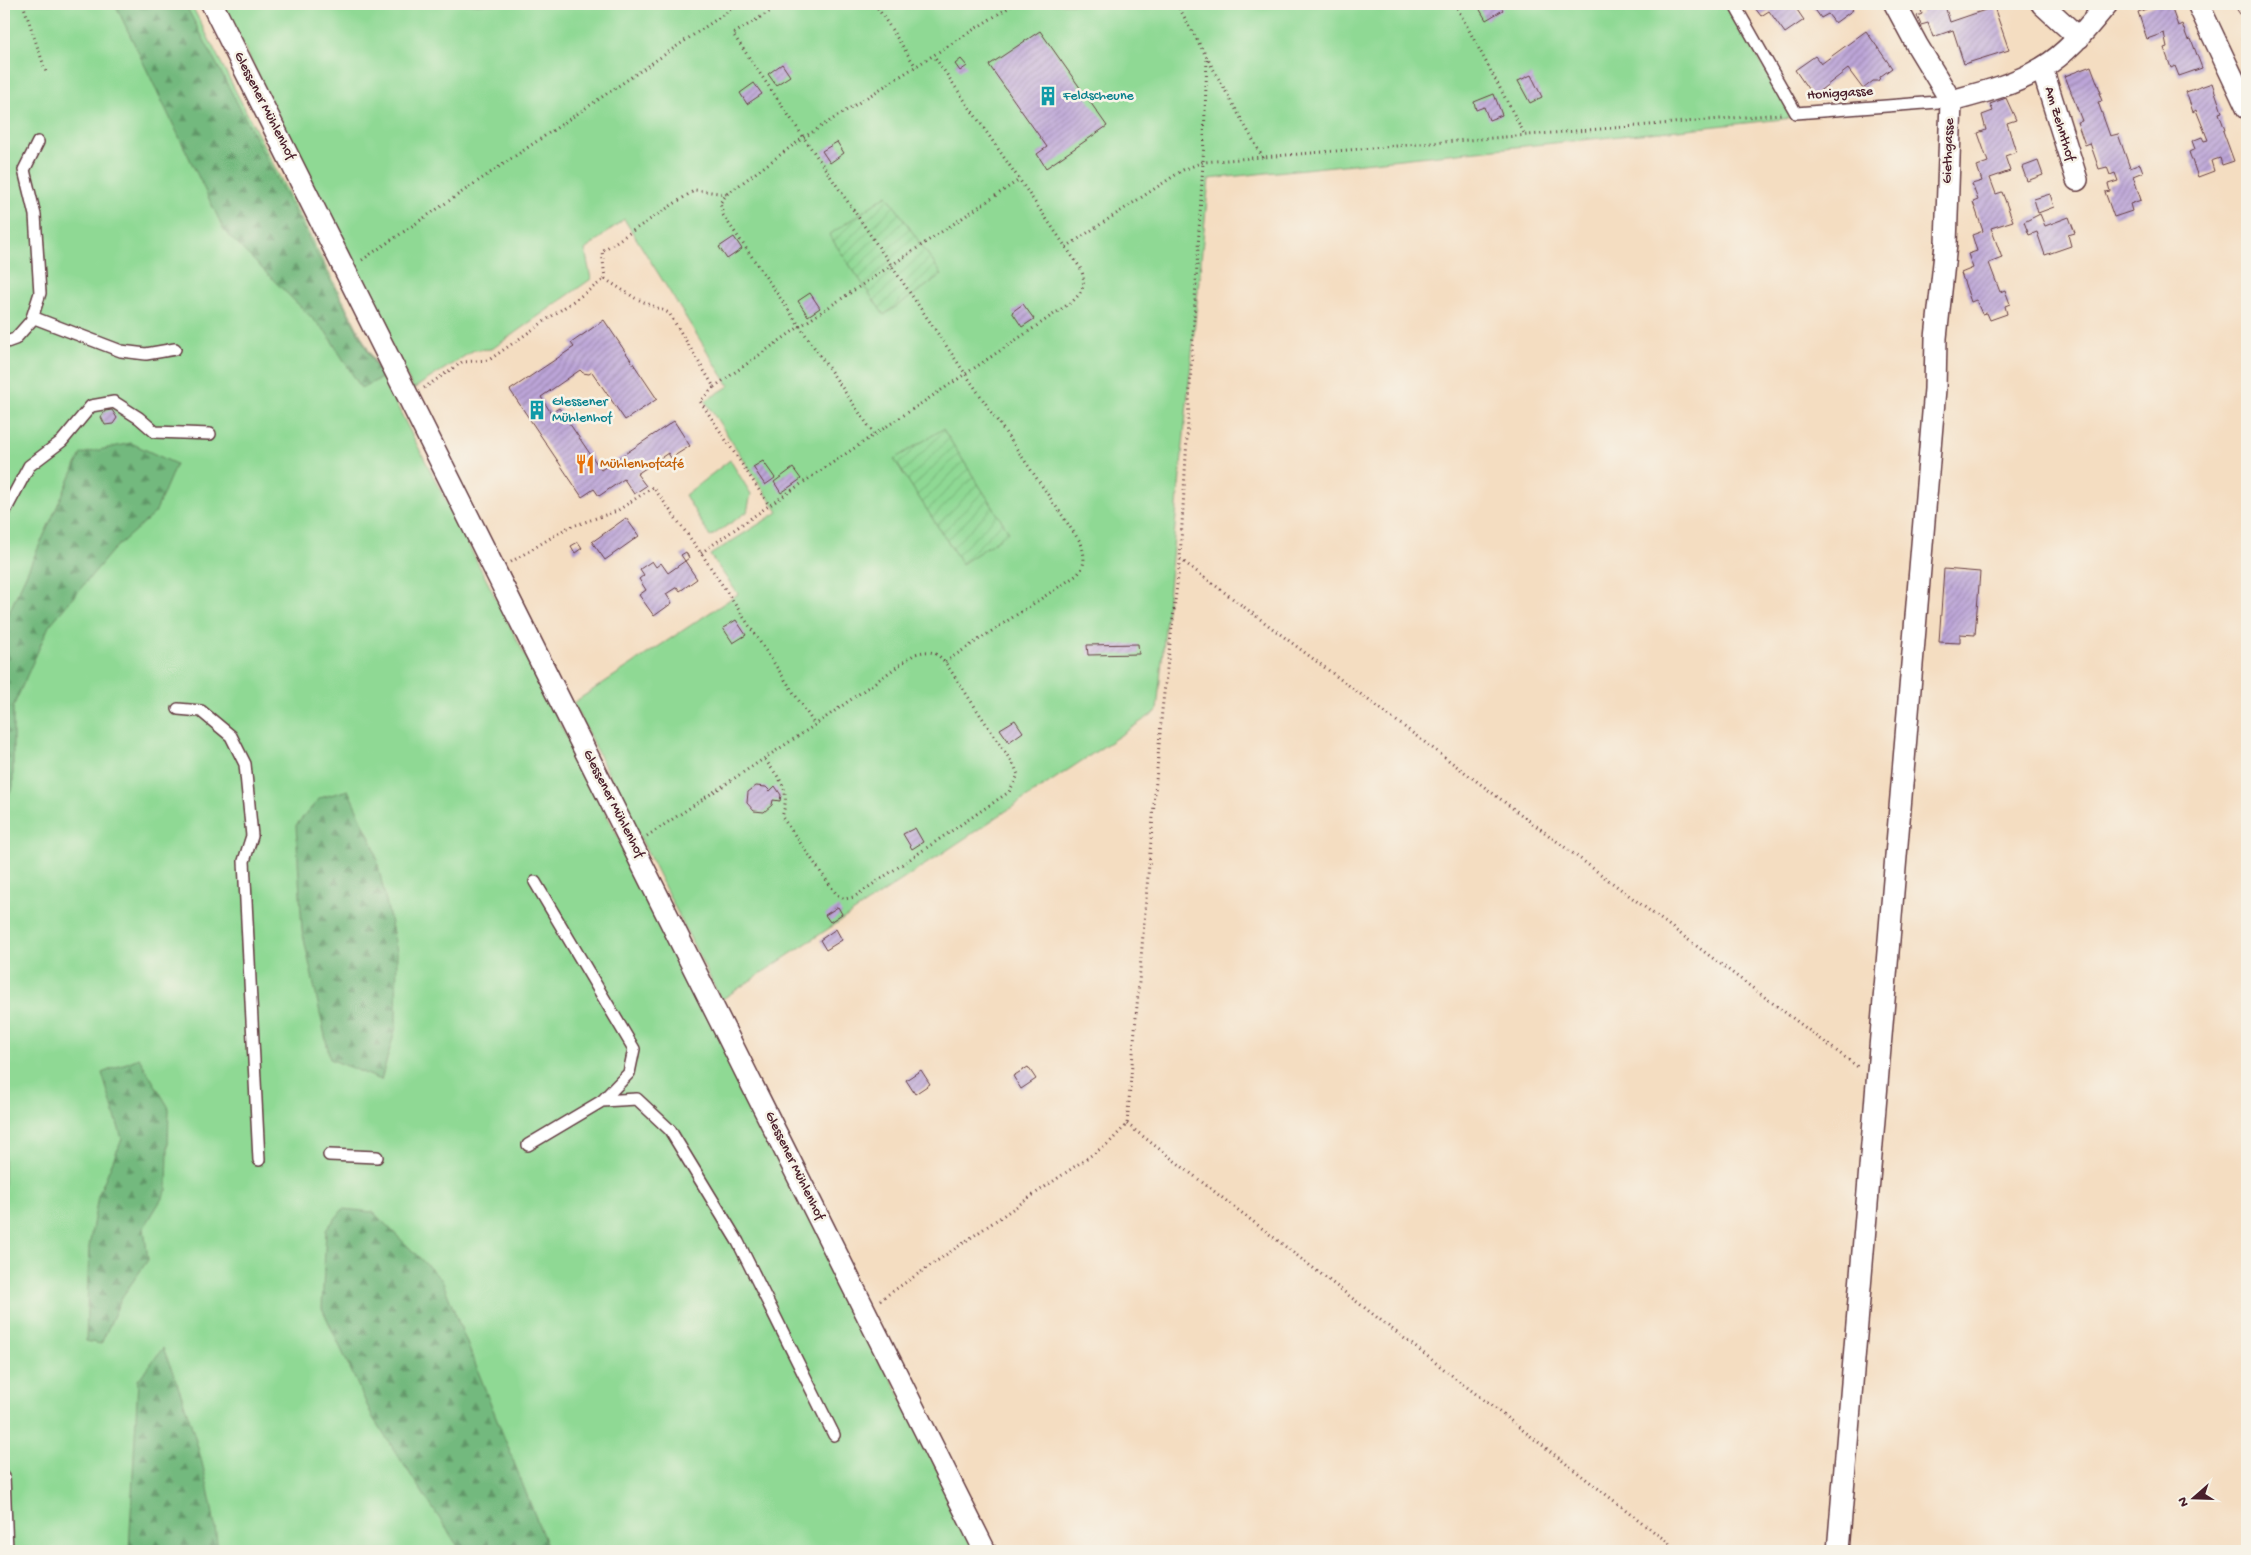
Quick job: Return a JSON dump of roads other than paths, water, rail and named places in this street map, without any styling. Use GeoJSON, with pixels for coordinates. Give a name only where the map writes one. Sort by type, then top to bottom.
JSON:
{"type":"FeatureCollection","features":[{"type":"Feature","properties":{"kind":"street","name":"Glessener Mühlenhof"},"geometry":{"type":"LineString","coordinates":[[212,4],[347,270],[495,571],[985,1551]]}},
{"type":"Feature","properties":{"kind":"street","name":"Giethgasse"},"geometry":{"type":"LineString","coordinates":[[1838,1551],[1946,244],[1951,101],[1895,4]]}},
{"type":"Feature","properties":{"kind":"street"},"geometry":{"type":"LineString","coordinates":[[2042,4],[2079,38]]}},
{"type":"Feature","properties":{"kind":"street","name":"Am Zehnthof"},"geometry":{"type":"LineString","coordinates":[[1951,101],[1996,88],[2042,68],[2079,38],[2107,4]]}},
{"type":"Feature","properties":{"kind":"street"},"geometry":{"type":"LineString","coordinates":[[2198,4],[2247,108]]}},
{"type":"Feature","properties":{"kind":"street","name":"Am Zehnthof"},"geometry":{"type":"LineString","coordinates":[[2042,68],[2077,180]]}},
{"type":"Feature","properties":{"kind":"lane","name":"Honiggasse"},"geometry":{"type":"LineString","coordinates":[[1734,4],[1796,113],[1951,101]]}},
{"type":"Feature","properties":{"kind":"lane"},"geometry":{"type":"LineString","coordinates":[[4,343],[15,339],[32,317],[40,293],[35,215],[24,170],[38,142]]}},
{"type":"Feature","properties":{"kind":"lane"},"geometry":{"type":"LineString","coordinates":[[32,317],[121,351],[146,354],[175,350]]}},
{"type":"Feature","properties":{"kind":"lane"},"geometry":{"type":"LineString","coordinates":[[4,512],[29,466],[62,441],[91,406],[114,402],[139,418],[155,432],[210,434]]}},
{"type":"Feature","properties":{"kind":"lane"},"geometry":{"type":"LineString","coordinates":[[178,709],[201,711],[231,736],[245,764],[252,836],[244,861],[259,1160]]}},
{"type":"Feature","properties":{"kind":"lane"},"geometry":{"type":"LineString","coordinates":[[528,1145],[602,1101],[629,1073],[634,1049],[535,882]]}},
{"type":"Feature","properties":{"kind":"lane"},"geometry":{"type":"LineString","coordinates":[[602,1101],[637,1099],[670,1130],[738,1242],[834,1435]]}},
{"type":"Feature","properties":{"kind":"lane"},"geometry":{"type":"LineString","coordinates":[[329,1155],[377,1157]]}},
{"type":"Feature","properties":{"kind":"lane"},"geometry":{"type":"LineString","coordinates":[[4,1477],[8,1551]]}},
{"type":"Feature","properties":{"kind":"place","name":"Feldscheune"},"geometry":{"type":"Point","coordinates":[1048,96]}},
{"type":"Feature","properties":{"kind":"place","name":"Glessener Mühlenhof"},"geometry":{"type":"Point","coordinates":[537,410]}},
{"type":"Feature","properties":{"kind":"place","name":"Mühlenhofcafé"},"geometry":{"type":"Point","coordinates":[585,464]}}]}
